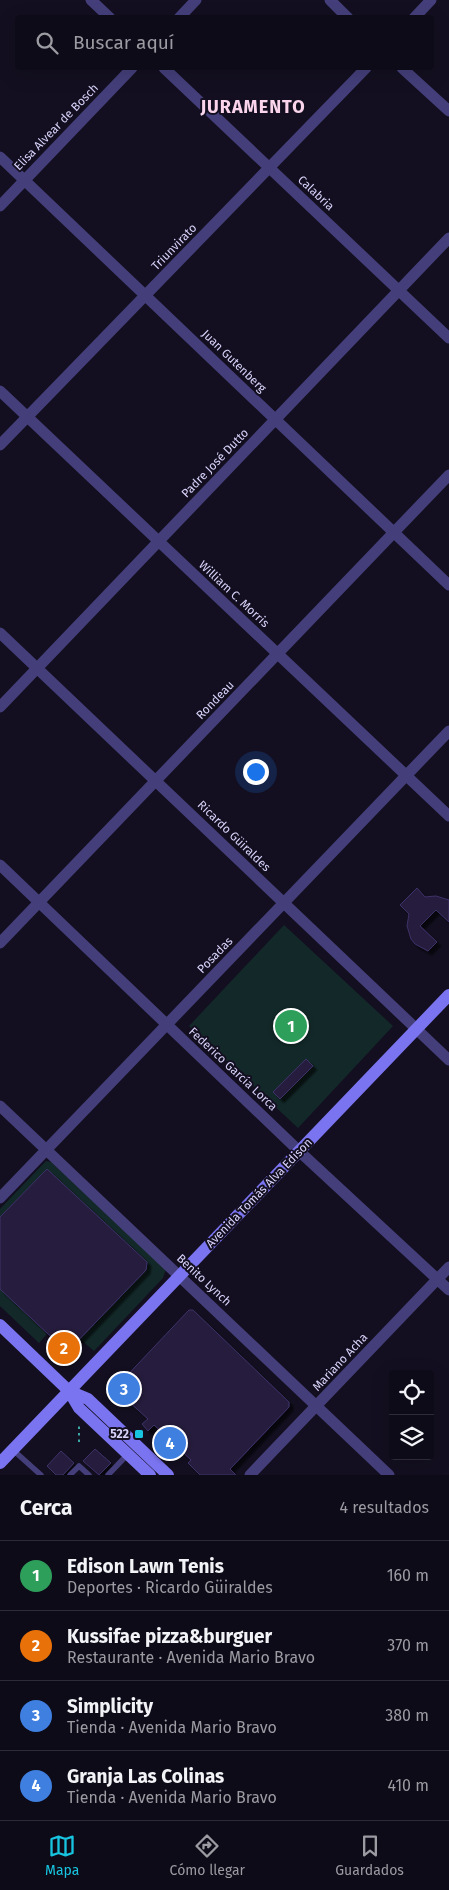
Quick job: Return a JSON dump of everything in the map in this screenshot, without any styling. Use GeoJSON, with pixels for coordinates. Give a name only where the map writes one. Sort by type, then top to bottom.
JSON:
{"type":"FeatureCollection","features":[{"type":"Feature","properties":{"kind":"main road","name":"Avenida Tomás Alva Edison"},"geometry":{"type":"LineString","coordinates":[[0,1463],[449,995]]}},
{"type":"Feature","properties":{"kind":"main road"},"geometry":{"type":"LineString","coordinates":[[0,1326],[69,1391],[79,1408],[150,1475]]}},
{"type":"Feature","properties":{"kind":"main road"},"geometry":{"type":"LineString","coordinates":[[69,1391],[88,1399],[168,1475]]}},
{"type":"Feature","properties":{"kind":"street"},"geometry":{"type":"LineString","coordinates":[[92,0],[107,15]]}},
{"type":"Feature","properties":{"kind":"street"},"geometry":{"type":"LineString","coordinates":[[182,15],[196,0]]}},
{"type":"Feature","properties":{"kind":"street"},"geometry":{"type":"LineString","coordinates":[[330,0],[345,15]]}},
{"type":"Feature","properties":{"kind":"street"},"geometry":{"type":"LineString","coordinates":[[417,15],[430,0]]}},
{"type":"Feature","properties":{"kind":"street","name":"Elisa Alvear de Bosch"},"geometry":{"type":"LineString","coordinates":[[0,206],[130,70]]}},
{"type":"Feature","properties":{"kind":"street","name":"Calabria"},"geometry":{"type":"LineString","coordinates":[[166,70],[449,338]]}},
{"type":"Feature","properties":{"kind":"street","name":"Triunvirato"},"geometry":{"type":"LineString","coordinates":[[0,445],[364,70]]}},
{"type":"Feature","properties":{"kind":"street"},"geometry":{"type":"LineString","coordinates":[[404,70],[449,111]]}},
{"type":"Feature","properties":{"kind":"street","name":"Juan Gutenberg"},"geometry":{"type":"LineString","coordinates":[[0,157],[449,585]]}},
{"type":"Feature","properties":{"kind":"street","name":"Padre José Dutto"},"geometry":{"type":"LineString","coordinates":[[0,707],[449,238]]}},
{"type":"Feature","properties":{"kind":"street","name":"William C. Morris"},"geometry":{"type":"LineString","coordinates":[[0,392],[449,816]]}},
{"type":"Feature","properties":{"kind":"street","name":"Rondeau"},"geometry":{"type":"LineString","coordinates":[[0,943],[449,475]]}},
{"type":"Feature","properties":{"kind":"street","name":"Ricardo Güiraldes"},"geometry":{"type":"LineString","coordinates":[[0,633],[449,1060]]}},
{"type":"Feature","properties":{"kind":"street","name":"Posadas"},"geometry":{"type":"LineString","coordinates":[[0,1198],[449,731]]}},
{"type":"Feature","properties":{"kind":"street","name":"Federico García Lorca"},"geometry":{"type":"LineString","coordinates":[[0,865],[299,1151],[449,1290]]}},
{"type":"Feature","properties":{"kind":"street","name":"Benito Lynch"},"geometry":{"type":"LineString","coordinates":[[0,1106],[389,1475]]}},
{"type":"Feature","properties":{"kind":"street","name":"Mariano Acha"},"geometry":{"type":"LineString","coordinates":[[250,1475],[449,1267]]}},
{"type":"Feature","properties":{"kind":"lane"},"geometry":{"type":"LineString","coordinates":[[13,1450],[41,1475]]}},
{"type":"Feature","properties":{"kind":"lane"},"geometry":{"type":"LineString","coordinates":[[108,1475],[128,1454]]}},
{"type":"Feature","properties":{"kind":"lane"},"geometry":{"type":"LineString","coordinates":[[70,1475],[79,1466],[89,1475]]}},
{"type":"Feature","properties":{"kind":"path"},"geometry":{"type":"LineString","coordinates":[[79,1442],[80,1424]]}},
{"type":"Feature","properties":{"kind":"green space"},"geometry":{"type":"Polygon","coordinates":[[[284,925],[393,1026],[298,1128],[189,1026],[284,925]]]}},
{"type":"Feature","properties":{"kind":"green space"},"geometry":{"type":"Polygon","coordinates":[[[46,1161],[51,1162],[166,1269],[163,1278],[94,1351],[80,1339],[146,1270],[147,1261],[47,1169],[0,1217],[0,1209],[46,1161]]]}},
{"type":"Feature","properties":{"kind":"green space"},"geometry":{"type":"Polygon","coordinates":[[[0,1289],[47,1334],[39,1343],[0,1306],[0,1289]]]}},
{"type":"Feature","properties":{"kind":"building"},"geometry":{"type":"Polygon","coordinates":[[[417,888],[425,897],[436,896],[449,900],[449,922],[436,910],[420,926],[437,942],[428,951],[415,944],[411,939],[407,926],[409,914],[400,905],[417,888]]]}},
{"type":"Feature","properties":{"kind":"building"},"geometry":{"type":"Polygon","coordinates":[[[306,1059],[313,1066],[280,1099],[273,1092],[306,1059]]]}},
{"type":"Feature","properties":{"kind":"building"},"geometry":{"type":"Polygon","coordinates":[[[47,1169],[147,1262],[146,1270],[70,1349],[63,1348],[0,1289],[0,1217],[47,1169]]]}},
{"type":"Feature","properties":{"kind":"building"},"geometry":{"type":"Polygon","coordinates":[[[189,1310],[193,1310],[289,1402],[289,1407],[230,1469],[236,1475],[200,1475],[188,1463],[191,1460],[154,1425],[148,1431],[142,1424],[148,1419],[118,1392],[119,1384],[189,1310]]]}},
{"type":"Feature","properties":{"kind":"building"},"geometry":{"type":"Polygon","coordinates":[[[95,1449],[111,1463],[99,1475],[83,1461],[95,1449]]]}},
{"type":"Feature","properties":{"kind":"building"},"geometry":{"type":"Polygon","coordinates":[[[61,1451],[74,1463],[63,1475],[56,1475],[47,1466],[61,1451]]]}},
{"type":"Feature","properties":{"kind":"place","name":"Edison Lawn Tenis"},"geometry":{"type":"Point","coordinates":[291,1026]}},
{"type":"Feature","properties":{"kind":"place","name":"Kussifae pizza&burguer"},"geometry":{"type":"Point","coordinates":[64,1348]}},
{"type":"Feature","properties":{"kind":"place","name":"Simplicity"},"geometry":{"type":"Point","coordinates":[124,1389]}},
{"type":"Feature","properties":{"kind":"place","name":"522"},"geometry":{"type":"Point","coordinates":[139,1434]}},
{"type":"Feature","properties":{"kind":"place","name":"Granja Las Colinas"},"geometry":{"type":"Point","coordinates":[170,1443]}},
{"type":"Feature","properties":{"kind":"district","name":"JURAMENTO"},"geometry":{"type":"Point","coordinates":[253,107]}}]}
